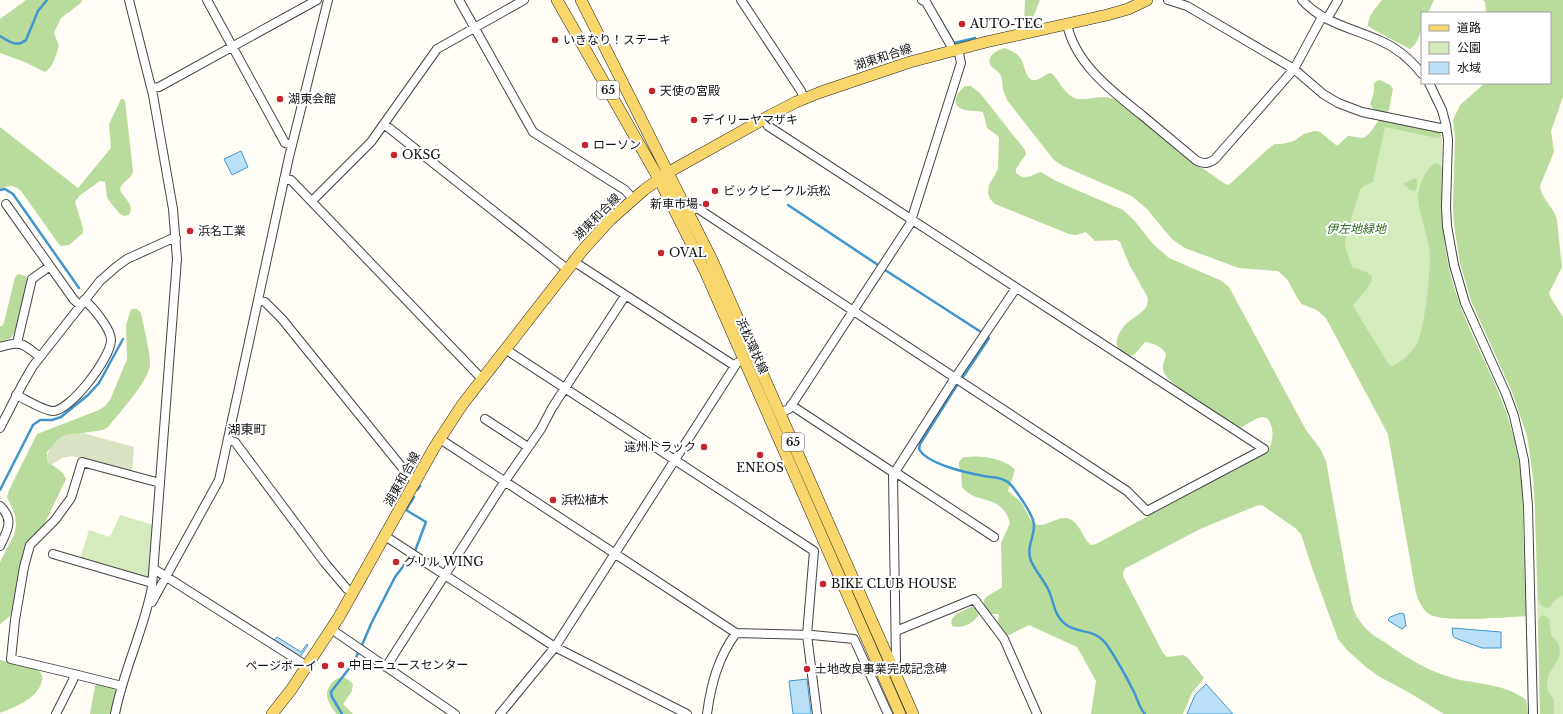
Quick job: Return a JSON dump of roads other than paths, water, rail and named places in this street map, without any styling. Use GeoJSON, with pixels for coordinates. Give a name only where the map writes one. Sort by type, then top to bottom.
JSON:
{"type":"FeatureCollection","features":[{"type":"Feature","properties":{"kind":"main road","name":"浜松環状線"},"geometry":{"type":"LineString","coordinates":[[557,0],[659,179],[705,271],[739,363],[900,714]]}},
{"type":"Feature","properties":{"kind":"main road","name":"湖東和合線"},"geometry":{"type":"LineString","coordinates":[[272,714],[307,666],[354,592],[416,480],[462,405],[570,265],[600,230],[633,199],[669,172],[804,98],[899,65],[955,50],[1117,12],[1147,0]]}},
{"type":"Feature","properties":{"kind":"main road","name":"浜松環状線"},"geometry":{"type":"LineString","coordinates":[[585,2],[712,260],[913,714]]}},
{"type":"Feature","properties":{"kind":"street"},"geometry":{"type":"LineString","coordinates":[[115,714],[122,686],[146,612],[154,569],[176,279],[176,238],[173,209],[152,88],[129,0]]}},
{"type":"Feature","properties":{"kind":"street"},"geometry":{"type":"LineString","coordinates":[[207,0],[285,143],[292,145]]}},
{"type":"Feature","properties":{"kind":"street"},"geometry":{"type":"LineString","coordinates":[[152,88],[158,87],[317,0]]}},
{"type":"Feature","properties":{"kind":"street"},"geometry":{"type":"LineString","coordinates":[[146,612],[219,480],[284,178],[328,0]]}},
{"type":"Feature","properties":{"kind":"street"},"geometry":{"type":"LineString","coordinates":[[459,0],[533,132],[625,190],[633,199]]}},
{"type":"Feature","properties":{"kind":"street"},"geometry":{"type":"LineString","coordinates":[[312,201],[371,142],[437,49],[524,0]]}},
{"type":"Feature","properties":{"kind":"street"},"geometry":{"type":"LineString","coordinates":[[741,0],[801,91],[804,98]]}},
{"type":"Feature","properties":{"kind":"street"},"geometry":{"type":"LineString","coordinates":[[1168,0],[1184,2],[1294,69],[1323,94],[1346,106],[1362,112],[1433,127],[1446,127]]}},
{"type":"Feature","properties":{"kind":"street"},"geometry":{"type":"LineString","coordinates":[[1302,0],[1324,18],[1382,41],[1408,59],[1421,73]]}},
{"type":"Feature","properties":{"kind":"street"},"geometry":{"type":"LineString","coordinates":[[1067,24],[1069,34],[1082,57],[1103,84],[1197,161],[1203,164],[1210,163],[1215,159],[1294,69],[1324,18],[1338,0]]}},
{"type":"Feature","properties":{"kind":"street"},"geometry":{"type":"LineString","coordinates":[[780,413],[789,409],[912,220],[961,62],[924,1]]}},
{"type":"Feature","properties":{"kind":"street"},"geometry":{"type":"LineString","coordinates":[[1429,84],[1442,110],[1448,140],[1447,219],[1454,265],[1465,303],[1508,402],[1520,438],[1524,460],[1528,506],[1533,714]]}},
{"type":"Feature","properties":{"kind":"street"},"geometry":{"type":"LineString","coordinates":[[689,212],[697,208],[1127,491],[1147,511],[1264,449],[768,126],[764,119]]}},
{"type":"Feature","properties":{"kind":"street"},"geometry":{"type":"LineString","coordinates":[[384,124],[570,265],[739,363],[555,647],[500,714]]}},
{"type":"Feature","properties":{"kind":"street"},"geometry":{"type":"LineString","coordinates":[[284,178],[291,180],[312,201],[482,379]]}},
{"type":"Feature","properties":{"kind":"street"},"geometry":{"type":"LineString","coordinates":[[6,204],[74,300],[90,305],[108,330],[111,340],[93,378],[58,411],[51,412],[16,395]]}},
{"type":"Feature","properties":{"kind":"street"},"geometry":{"type":"LineString","coordinates":[[0,428],[27,375],[82,302],[100,281],[121,263],[176,238]]}},
{"type":"Feature","properties":{"kind":"street"},"geometry":{"type":"LineString","coordinates":[[17,343],[32,279],[50,266]]}},
{"type":"Feature","properties":{"kind":"street"},"geometry":{"type":"LineString","coordinates":[[870,673],[896,661],[893,475],[955,378],[1016,288]]}},
{"type":"Feature","properties":{"kind":"street"},"geometry":{"type":"LineString","coordinates":[[386,667],[528,447],[564,388],[625,296]]}},
{"type":"Feature","properties":{"kind":"street"},"geometry":{"type":"LineString","coordinates":[[258,300],[265,302],[282,318],[409,476],[416,480]]}},
{"type":"Feature","properties":{"kind":"street"},"geometry":{"type":"LineString","coordinates":[[0,346],[14,342],[23,345],[40,357]]}},
{"type":"Feature","properties":{"kind":"street"},"geometry":{"type":"LineString","coordinates":[[505,349],[814,551],[807,635],[816,714]]}},
{"type":"Feature","properties":{"kind":"street"},"geometry":{"type":"LineString","coordinates":[[791,405],[994,537]]}},
{"type":"Feature","properties":{"kind":"street"},"geometry":{"type":"LineString","coordinates":[[485,419],[528,447]]}},
{"type":"Feature","properties":{"kind":"street"},"geometry":{"type":"LineString","coordinates":[[440,439],[736,633],[807,635],[854,639],[888,714]]}},
{"type":"Feature","properties":{"kind":"street"},"geometry":{"type":"LineString","coordinates":[[228,440],[235,442],[296,522],[324,563],[347,588],[354,592]]}},
{"type":"Feature","properties":{"kind":"street"},"geometry":{"type":"LineString","coordinates":[[122,686],[11,659],[15,620],[24,567],[30,545],[55,520],[72,498],[82,462],[160,483]]}},
{"type":"Feature","properties":{"kind":"street"},"geometry":{"type":"LineString","coordinates":[[0,506],[8,517],[9,525],[0,546]]}},
{"type":"Feature","properties":{"kind":"street"},"geometry":{"type":"LineString","coordinates":[[385,536],[555,647],[687,714]]}},
{"type":"Feature","properties":{"kind":"street"},"geometry":{"type":"LineString","coordinates":[[53,554],[152,583]]}},
{"type":"Feature","properties":{"kind":"street"},"geometry":{"type":"LineString","coordinates":[[154,569],[307,666]]}},
{"type":"Feature","properties":{"kind":"street"},"geometry":{"type":"LineString","coordinates":[[896,631],[974,599],[1004,639],[1037,714]]}},
{"type":"Feature","properties":{"kind":"street"},"geometry":{"type":"LineString","coordinates":[[331,629],[455,714]]}},
{"type":"Feature","properties":{"kind":"street"},"geometry":{"type":"LineString","coordinates":[[707,714],[710,692],[717,667],[728,644],[736,633]]}},
{"type":"Feature","properties":{"kind":"street"},"geometry":{"type":"LineString","coordinates":[[56,714],[73,680],[74,674]]}},
{"type":"Feature","properties":{"kind":"water"},"geometry":{"type":"Polygon","coordinates":[[[241,151],[248,167],[232,175],[224,159],[241,151]]]}},
{"type":"Feature","properties":{"kind":"water"},"geometry":{"type":"Polygon","coordinates":[[[1401,613],[1404,614],[1406,626],[1402,629],[1388,620],[1390,617],[1401,613]]]}},
{"type":"Feature","properties":{"kind":"water"},"geometry":{"type":"Polygon","coordinates":[[[1452,628],[1501,632],[1501,648],[1482,648],[1455,638],[1453,636],[1452,628]]]}},
{"type":"Feature","properties":{"kind":"water"},"geometry":{"type":"Polygon","coordinates":[[[277,637],[301,652],[307,644],[308,645],[300,657],[274,640],[277,637]]]}},
{"type":"Feature","properties":{"kind":"water"},"geometry":{"type":"Polygon","coordinates":[[[807,679],[811,714],[793,714],[789,681],[807,679]]]}},
{"type":"Feature","properties":{"kind":"water"},"geometry":{"type":"Polygon","coordinates":[[[1206,684],[1233,714],[1187,714],[1195,695],[1206,684]]]}},
{"type":"Feature","properties":{"kind":"waterway"},"geometry":{"type":"LineString","coordinates":[[0,36],[16,44],[26,40],[38,11],[47,0]]}},
{"type":"Feature","properties":{"kind":"waterway"},"geometry":{"type":"LineString","coordinates":[[940,19],[954,43],[975,38]]}},
{"type":"Feature","properties":{"kind":"waterway"},"geometry":{"type":"LineString","coordinates":[[0,190],[5,189],[13,194],[79,288]]}},
{"type":"Feature","properties":{"kind":"waterway"},"geometry":{"type":"LineString","coordinates":[[788,205],[878,265]]}},
{"type":"Feature","properties":{"kind":"waterway"},"geometry":{"type":"LineString","coordinates":[[885,270],[981,332]]}},
{"type":"Feature","properties":{"kind":"waterway"},"geometry":{"type":"LineString","coordinates":[[963,377],[989,338],[988,337]]}},
{"type":"Feature","properties":{"kind":"waterway"},"geometry":{"type":"LineString","coordinates":[[0,490],[33,425],[40,420],[52,420],[61,417],[88,395],[99,383],[123,339]]}},
{"type":"Feature","properties":{"kind":"waterway"},"geometry":{"type":"LineString","coordinates":[[957,385],[920,444],[919,449],[930,459],[948,467],[968,473],[1003,479],[1012,486],[1025,505],[1033,521],[1034,530],[1029,552],[1031,561],[1049,592],[1058,616],[1070,627],[1092,633],[1102,639],[1121,668],[1145,714]]}},
{"type":"Feature","properties":{"kind":"waterway"},"geometry":{"type":"LineString","coordinates":[[417,490],[420,486]]}},
{"type":"Feature","properties":{"kind":"waterway"},"geometry":{"type":"LineString","coordinates":[[414,497],[406,510],[426,522],[415,551]]}},
{"type":"Feature","properties":{"kind":"waterway"},"geometry":{"type":"LineString","coordinates":[[362,645],[395,577],[411,556]]}},
{"type":"Feature","properties":{"kind":"waterway"},"geometry":{"type":"LineString","coordinates":[[342,714],[332,697],[331,692],[354,662],[358,653]]}},
{"type":"Feature","properties":{"kind":"place","name":"AUTO-TEC"},"geometry":{"type":"Point","coordinates":[962,24]}},
{"type":"Feature","properties":{"kind":"place","name":"いきなり！ステーキ"},"geometry":{"type":"Point","coordinates":[555,40]}},
{"type":"Feature","properties":{"kind":"place","name":"天使の宮殿"},"geometry":{"type":"Point","coordinates":[652,91]}},
{"type":"Feature","properties":{"kind":"place","name":"湖東会館"},"geometry":{"type":"Point","coordinates":[280,99]}},
{"type":"Feature","properties":{"kind":"place","name":"デイリーヤマザキ"},"geometry":{"type":"Point","coordinates":[694,120]}},
{"type":"Feature","properties":{"kind":"place","name":"ローソン"},"geometry":{"type":"Point","coordinates":[585,145]}},
{"type":"Feature","properties":{"kind":"place","name":"OKSG"},"geometry":{"type":"Point","coordinates":[394,155]}},
{"type":"Feature","properties":{"kind":"place","name":"ビックビークル浜松"},"geometry":{"type":"Point","coordinates":[715,191]}},
{"type":"Feature","properties":{"kind":"place","name":"新車市場"},"geometry":{"type":"Point","coordinates":[706,204]}},
{"type":"Feature","properties":{"kind":"place","name":"浜名工業"},"geometry":{"type":"Point","coordinates":[190,231]}},
{"type":"Feature","properties":{"kind":"place","name":"OVAL"},"geometry":{"type":"Point","coordinates":[661,253]}},
{"type":"Feature","properties":{"kind":"place","name":"遠州トラック"},"geometry":{"type":"Point","coordinates":[704,447]}},
{"type":"Feature","properties":{"kind":"place","name":"ENEOS"},"geometry":{"type":"Point","coordinates":[760,455]}},
{"type":"Feature","properties":{"kind":"place","name":"浜松植木"},"geometry":{"type":"Point","coordinates":[553,500]}},
{"type":"Feature","properties":{"kind":"place","name":"グリル WING"},"geometry":{"type":"Point","coordinates":[396,562]}},
{"type":"Feature","properties":{"kind":"place","name":"BIKE CLUB HOUSE"},"geometry":{"type":"Point","coordinates":[823,584]}},
{"type":"Feature","properties":{"kind":"place","name":"中日ニュースセンター"},"geometry":{"type":"Point","coordinates":[341,665]}},
{"type":"Feature","properties":{"kind":"place","name":"ページボーイ"},"geometry":{"type":"Point","coordinates":[325,666]}},
{"type":"Feature","properties":{"kind":"place","name":"土地改良事業完成記念碑"},"geometry":{"type":"Point","coordinates":[807,669]}},
{"type":"Feature","properties":{"kind":"district","name":"湖東町"},"geometry":{"type":"Point","coordinates":[247,429]}},
{"type":"Feature","properties":{"kind":"park label","name":"伊左地緑地"},"geometry":{"type":"Point","coordinates":[1356,229]}}]}
